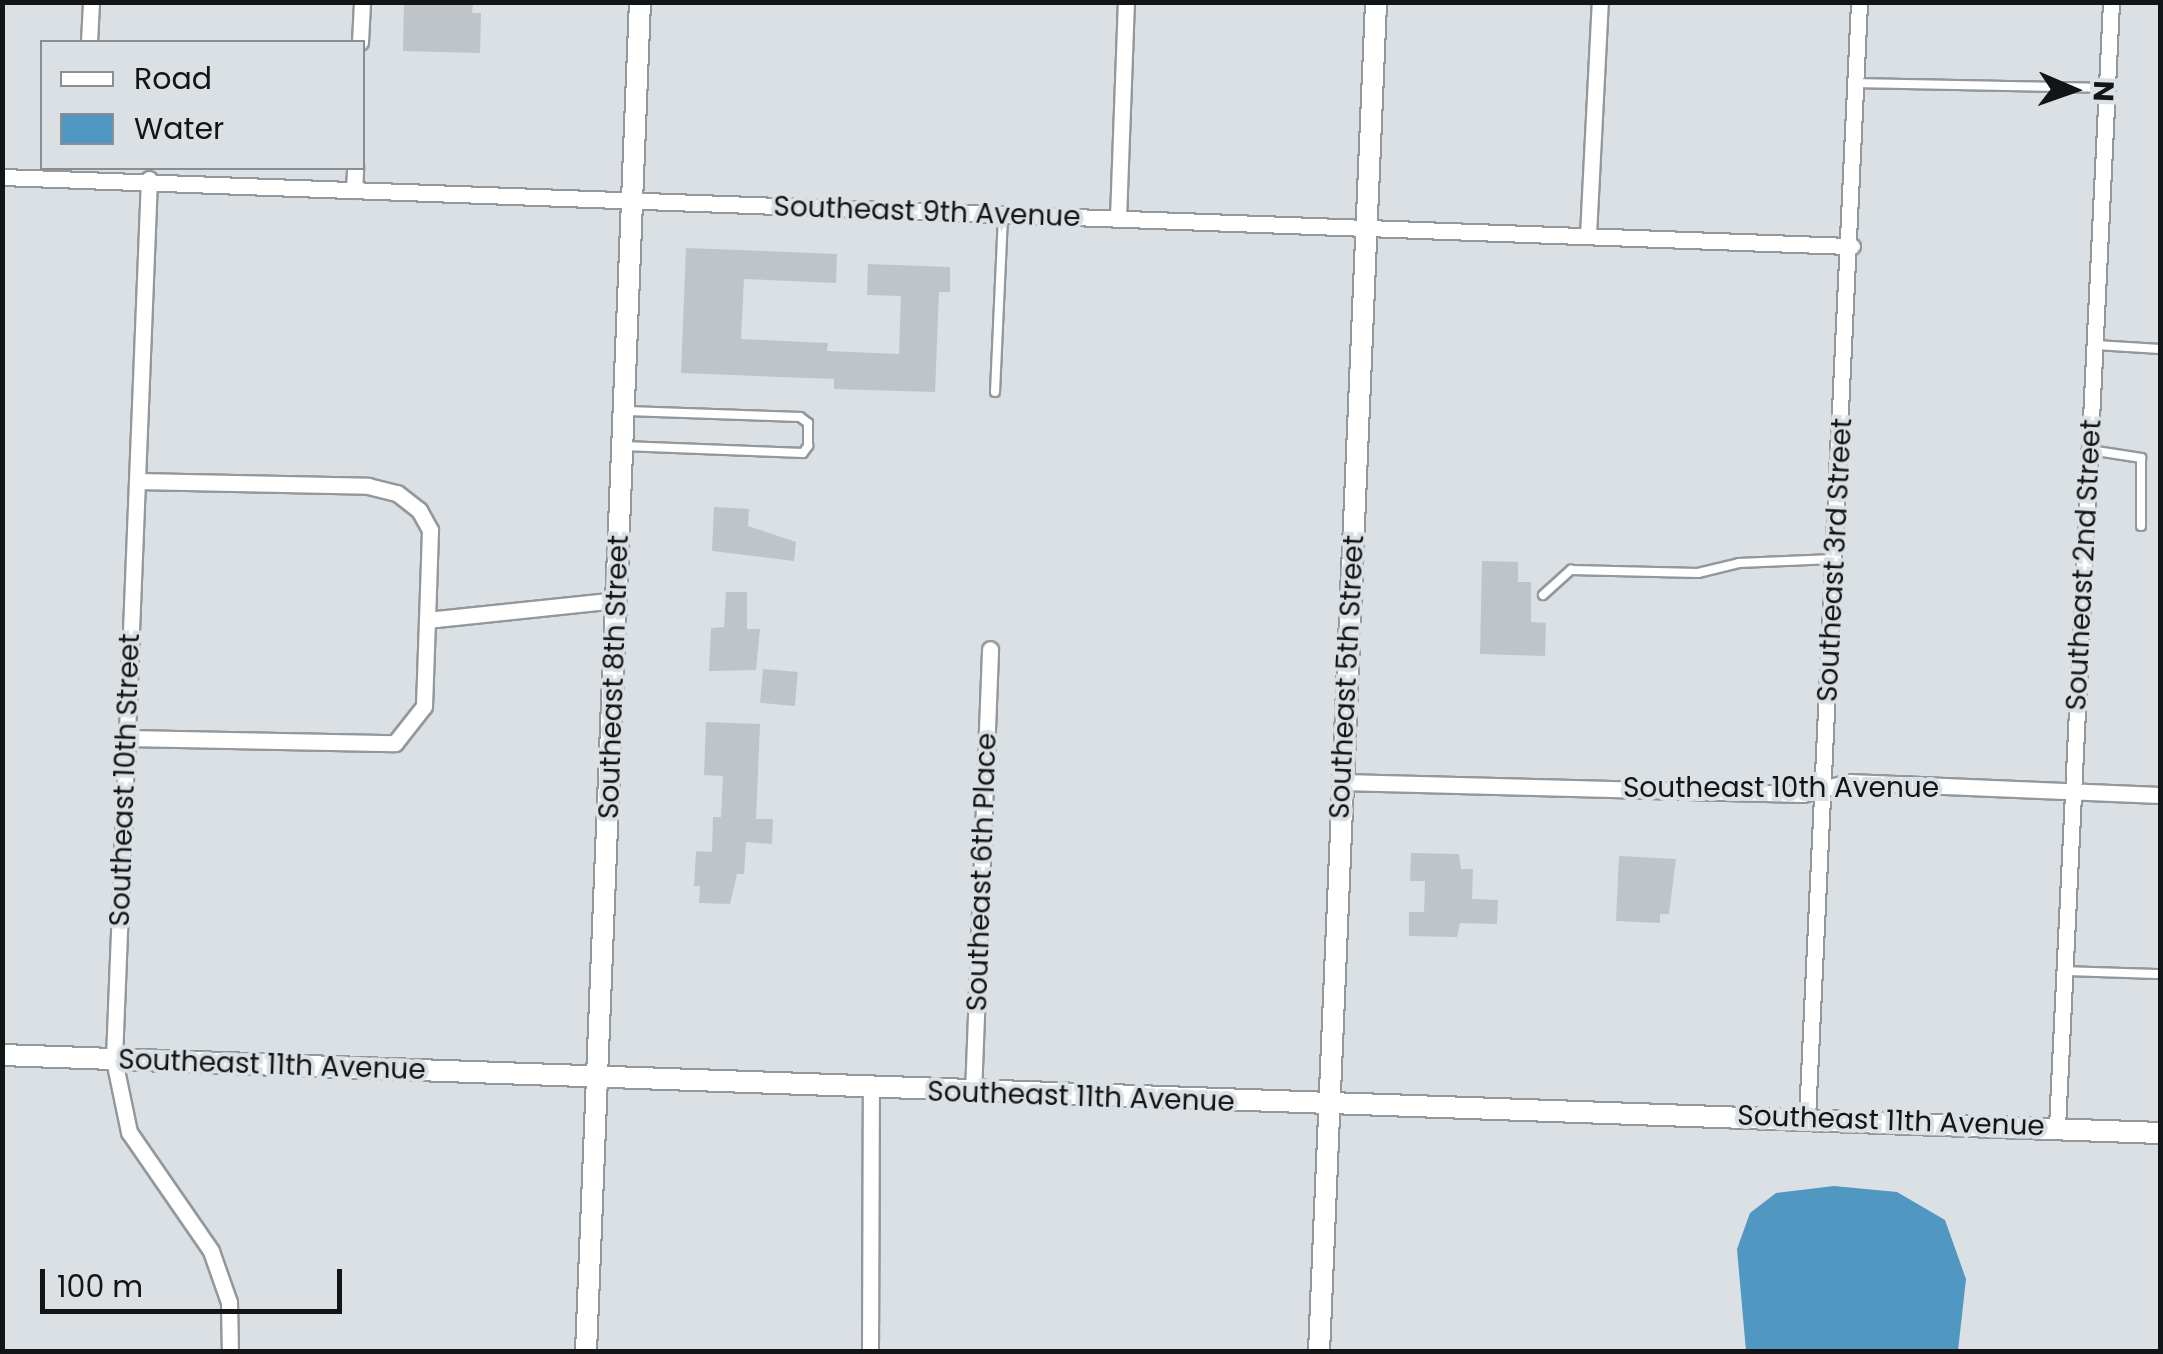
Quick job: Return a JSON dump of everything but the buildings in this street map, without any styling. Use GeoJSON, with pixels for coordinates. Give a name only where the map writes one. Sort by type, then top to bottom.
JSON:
{"type":"FeatureCollection","features":[{"type":"Feature","properties":{"kind":"street"},"geometry":{"type":"LineString","coordinates":[[90,40],[91,2]]}},
{"type":"Feature","properties":{"kind":"street"},"geometry":{"type":"LineString","coordinates":[[360,40],[362,2]]}},
{"type":"Feature","properties":{"kind":"street","name":"Southeast 8th Street"},"geometry":{"type":"LineString","coordinates":[[586,1352],[640,2]]}},
{"type":"Feature","properties":{"kind":"street"},"geometry":{"type":"LineString","coordinates":[[1118,218],[1126,2]]}},
{"type":"Feature","properties":{"kind":"street","name":"Southeast 5th Street"},"geometry":{"type":"LineString","coordinates":[[1319,1352],[1376,2]]}},
{"type":"Feature","properties":{"kind":"street"},"geometry":{"type":"LineString","coordinates":[[1588,235],[1600,2]]}},
{"type":"Feature","properties":{"kind":"street","name":"Southeast 3rd Street"},"geometry":{"type":"LineString","coordinates":[[1807,1118],[1852,246],[1859,2]]}},
{"type":"Feature","properties":{"kind":"street","name":"Southeast 2nd Street"},"geometry":{"type":"LineString","coordinates":[[2057,1127],[2110,2]]}},
{"type":"Feature","properties":{"kind":"street"},"geometry":{"type":"LineString","coordinates":[[354,190],[355,170]]}},
{"type":"Feature","properties":{"kind":"street","name":"Southeast 9th Avenue"},"geometry":{"type":"LineString","coordinates":[[2,177],[84,174],[633,202],[1852,246]]}},
{"type":"Feature","properties":{"kind":"street","name":"Southeast 10th Street"},"geometry":{"type":"LineString","coordinates":[[149,179],[114,1060],[130,1132],[210,1251],[229,1302],[230,1352]]}},
{"type":"Feature","properties":{"kind":"street"},"geometry":{"type":"LineString","coordinates":[[127,738],[395,743],[424,706],[430,530],[419,510],[397,493],[137,481]]}},
{"type":"Feature","properties":{"kind":"street"},"geometry":{"type":"LineString","coordinates":[[427,620],[616,600]]}},
{"type":"Feature","properties":{"kind":"street","name":"Southeast 6th Place"},"geometry":{"type":"LineString","coordinates":[[973,1094],[990,649]]}},
{"type":"Feature","properties":{"kind":"street","name":"Southeast 10th Avenue"},"geometry":{"type":"LineString","coordinates":[[1342,782],[1825,792],[1848,782],[2160,795]]}},
{"type":"Feature","properties":{"kind":"street","name":"Southeast 11th Avenue"},"geometry":{"type":"LineString","coordinates":[[2,1056],[599,1076],[871,1091],[2160,1132]]}},
{"type":"Feature","properties":{"kind":"street"},"geometry":{"type":"LineString","coordinates":[[870,1352],[871,1091]]}},
{"type":"Feature","properties":{"kind":"lane"},"geometry":{"type":"LineString","coordinates":[[1857,83],[2107,88]]}},
{"type":"Feature","properties":{"kind":"lane"},"geometry":{"type":"LineString","coordinates":[[995,392],[1003,214]]}},
{"type":"Feature","properties":{"kind":"lane"},"geometry":{"type":"LineString","coordinates":[[2096,344],[2160,349]]}},
{"type":"Feature","properties":{"kind":"lane"},"geometry":{"type":"LineString","coordinates":[[622,446],[803,453],[808,446],[808,424],[800,417],[624,412]]}},
{"type":"Feature","properties":{"kind":"lane"},"geometry":{"type":"LineString","coordinates":[[2090,450],[2141,458],[2141,526]]}},
{"type":"Feature","properties":{"kind":"lane"},"geometry":{"type":"LineString","coordinates":[[1543,595],[1571,570],[1698,573],[1739,562],[1833,559]]}},
{"type":"Feature","properties":{"kind":"lane"},"geometry":{"type":"LineString","coordinates":[[2064,971],[2160,974]]}},
{"type":"Feature","properties":{"kind":"water"},"geometry":{"type":"Polygon","coordinates":[[[1834,1186],[1897,1192],[1945,1220],[1966,1279],[1958,1351],[1746,1351],[1737,1249],[1750,1213],[1776,1193],[1834,1186]]]}}]}
